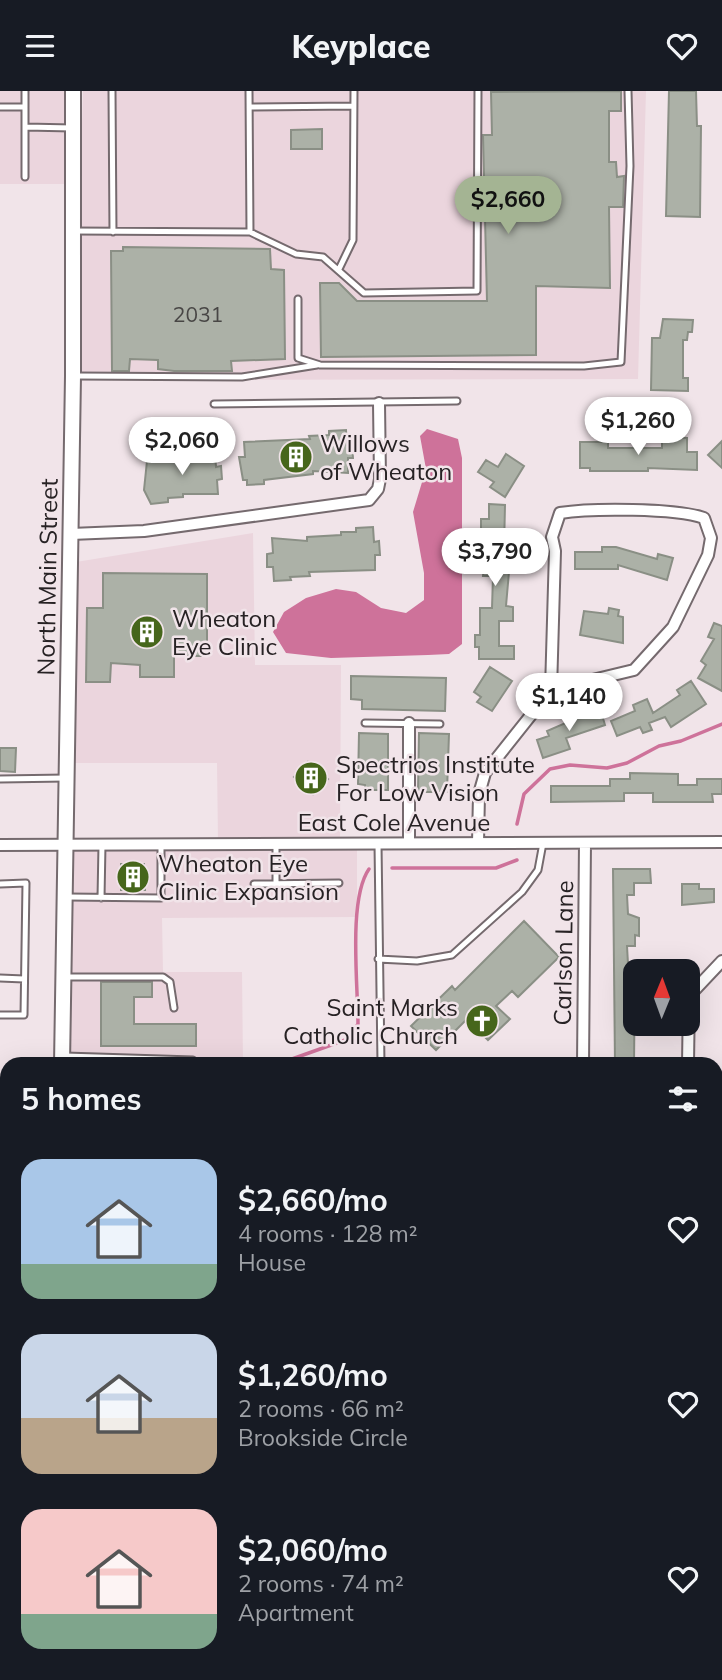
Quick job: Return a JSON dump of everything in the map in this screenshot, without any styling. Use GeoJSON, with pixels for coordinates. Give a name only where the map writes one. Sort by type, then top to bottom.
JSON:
{"type":"FeatureCollection","features":[{"type":"Feature","properties":{"kind":"street","name":"North Main Street"},"geometry":{"type":"LineString","coordinates":[[62,1057],[73,376],[73,91]]}},
{"type":"Feature","properties":{"kind":"street"},"geometry":{"type":"LineString","coordinates":[[71,534],[145,531],[369,500],[378,489],[380,479],[379,403]]}},
{"type":"Feature","properties":{"kind":"street"},"geometry":{"type":"LineString","coordinates":[[478,843],[479,794],[485,773],[551,690],[555,551],[552,537],[560,513],[583,509],[686,512],[704,518],[712,538],[708,555],[673,627],[634,670],[551,690]]}},
{"type":"Feature","properties":{"kind":"street"},"geometry":{"type":"LineString","coordinates":[[409,723],[409,843]]}},
{"type":"Feature","properties":{"kind":"street","name":"East Cole Avenue"},"geometry":{"type":"LineString","coordinates":[[0,845],[722,842]]}},
{"type":"Feature","properties":{"kind":"street","name":"Carlson Lane"},"geometry":{"type":"LineString","coordinates":[[583,1057],[585,843]]}},
{"type":"Feature","properties":{"kind":"street"},"geometry":{"type":"LineString","coordinates":[[688,1057],[689,996],[722,961]]}},
{"type":"Feature","properties":{"kind":"lane"},"geometry":{"type":"LineString","coordinates":[[25,91],[25,177]]}},
{"type":"Feature","properties":{"kind":"lane"},"geometry":{"type":"LineString","coordinates":[[113,91],[113,232]]}},
{"type":"Feature","properties":{"kind":"lane"},"geometry":{"type":"LineString","coordinates":[[249,91],[250,232]]}},
{"type":"Feature","properties":{"kind":"lane"},"geometry":{"type":"LineString","coordinates":[[339,269],[354,240],[354,91]]}},
{"type":"Feature","properties":{"kind":"lane"},"geometry":{"type":"LineString","coordinates":[[72,231],[250,232],[296,254],[323,257],[364,293],[477,291],[478,91]]}},
{"type":"Feature","properties":{"kind":"lane"},"geometry":{"type":"LineString","coordinates":[[73,376],[242,377],[320,365],[584,366],[621,362],[630,166],[628,91]]}},
{"type":"Feature","properties":{"kind":"lane"},"geometry":{"type":"LineString","coordinates":[[249,107],[354,106]]}},
{"type":"Feature","properties":{"kind":"lane"},"geometry":{"type":"LineString","coordinates":[[0,107],[26,107]]}},
{"type":"Feature","properties":{"kind":"lane"},"geometry":{"type":"LineString","coordinates":[[26,127],[73,128]]}},
{"type":"Feature","properties":{"kind":"lane"},"geometry":{"type":"LineString","coordinates":[[298,299],[298,358],[320,365]]}},
{"type":"Feature","properties":{"kind":"lane"},"geometry":{"type":"LineString","coordinates":[[214,404],[457,401]]}},
{"type":"Feature","properties":{"kind":"lane"},"geometry":{"type":"LineString","coordinates":[[365,723],[440,724]]}},
{"type":"Feature","properties":{"kind":"lane"},"geometry":{"type":"LineString","coordinates":[[0,779],[66,778]]}},
{"type":"Feature","properties":{"kind":"lane"},"geometry":{"type":"LineString","coordinates":[[378,843],[381,1057]]}},
{"type":"Feature","properties":{"kind":"lane"},"geometry":{"type":"LineString","coordinates":[[378,959],[417,961],[452,955],[522,892],[538,870],[542,843]]}},
{"type":"Feature","properties":{"kind":"lane"},"geometry":{"type":"LineString","coordinates":[[276,844],[276,884]]}},
{"type":"Feature","properties":{"kind":"lane"},"geometry":{"type":"LineString","coordinates":[[101,898],[102,845]]}},
{"type":"Feature","properties":{"kind":"lane"},"geometry":{"type":"LineString","coordinates":[[64,897],[161,898],[161,845]]}},
{"type":"Feature","properties":{"kind":"lane"},"geometry":{"type":"LineString","coordinates":[[0,884],[26,883],[24,1015],[0,1015]]}},
{"type":"Feature","properties":{"kind":"lane"},"geometry":{"type":"LineString","coordinates":[[254,884],[339,883]]}},
{"type":"Feature","properties":{"kind":"lane"},"geometry":{"type":"LineString","coordinates":[[63,977],[163,977],[170,982],[174,1008]]}},
{"type":"Feature","properties":{"kind":"lane"},"geometry":{"type":"LineString","coordinates":[[0,978],[24,979]]}},
{"type":"Feature","properties":{"kind":"shaded area"},"geometry":{"type":"Polygon","coordinates":[[[0,91],[72,91],[68,184],[0,184],[0,91]]]}},
{"type":"Feature","properties":{"kind":"shaded area"},"geometry":{"type":"Polygon","coordinates":[[[83,91],[646,91],[638,379],[74,380],[83,91]]]}},
{"type":"Feature","properties":{"kind":"shaded area"},"geometry":{"type":"Polygon","coordinates":[[[427,429],[458,439],[462,458],[462,644],[449,654],[331,658],[286,653],[273,632],[284,612],[306,598],[336,589],[356,592],[381,608],[406,613],[424,600],[424,573],[413,512],[426,469],[420,436],[427,429]]]}},
{"type":"Feature","properties":{"kind":"shaded area"},"geometry":{"type":"Polygon","coordinates":[[[253,533],[255,665],[341,665],[340,840],[218,841],[217,763],[67,763],[70,563],[253,533]]]}},
{"type":"Feature","properties":{"kind":"shaded area"},"geometry":{"type":"Polygon","coordinates":[[[357,847],[357,917],[162,918],[163,972],[242,972],[243,1057],[67,1057],[68,849],[357,847]]]}},
{"type":"Feature","properties":{"kind":"building"},"geometry":{"type":"Polygon","coordinates":[[[621,91],[621,111],[609,111],[609,162],[616,162],[617,177],[624,176],[623,207],[609,207],[610,288],[536,286],[536,355],[321,357],[320,283],[339,283],[357,301],[487,301],[483,135],[492,135],[491,92],[621,91]]]}},
{"type":"Feature","properties":{"kind":"building"},"geometry":{"type":"Polygon","coordinates":[[[669,91],[696,91],[697,126],[701,126],[700,217],[666,216],[669,91]]]}},
{"type":"Feature","properties":{"kind":"building"},"geometry":{"type":"Polygon","coordinates":[[[322,129],[322,149],[291,149],[291,130],[322,129]]]}},
{"type":"Feature","properties":{"kind":"building"},"geometry":{"type":"Polygon","coordinates":[[[123,247],[270,249],[271,269],[284,270],[285,359],[231,361],[232,371],[174,371],[158,369],[158,360],[130,359],[129,371],[112,371],[111,251],[123,251],[123,247]]]}},
{"type":"Feature","properties":{"kind":"building"},"geometry":{"type":"Polygon","coordinates":[[[663,319],[693,320],[692,332],[688,332],[687,340],[683,340],[683,378],[688,378],[688,391],[651,390],[652,338],[660,338],[663,319]]]}},
{"type":"Feature","properties":{"kind":"building","name":"Willows of Wheaton"},"geometry":{"type":"Polygon","coordinates":[[[346,430],[347,445],[352,445],[353,458],[348,458],[348,473],[313,471],[313,474],[264,480],[264,484],[247,485],[247,480],[243,480],[239,457],[245,457],[244,442],[310,439],[309,436],[329,435],[329,431],[346,430]]]}},
{"type":"Feature","properties":{"kind":"building"},"geometry":{"type":"Polygon","coordinates":[[[662,437],[687,438],[687,452],[697,452],[697,470],[648,468],[648,471],[590,471],[590,468],[580,468],[580,442],[608,442],[608,448],[662,448],[662,437]]]}},
{"type":"Feature","properties":{"kind":"building"},"geometry":{"type":"Polygon","coordinates":[[[722,441],[722,468],[708,455],[722,441]]]}},
{"type":"Feature","properties":{"kind":"building"},"geometry":{"type":"Polygon","coordinates":[[[215,452],[216,467],[221,466],[222,479],[217,480],[218,494],[183,494],[183,497],[168,498],[168,502],[151,504],[144,490],[147,461],[198,457],[197,453],[215,452]]]}},
{"type":"Feature","properties":{"kind":"building"},"geometry":{"type":"Polygon","coordinates":[[[506,454],[524,466],[505,497],[490,487],[494,482],[478,472],[486,460],[498,467],[506,454]]]}},
{"type":"Feature","properties":{"kind":"building"},"geometry":{"type":"Polygon","coordinates":[[[489,504],[505,505],[504,549],[511,549],[506,606],[513,607],[513,621],[499,621],[499,646],[514,646],[514,659],[479,659],[479,647],[475,647],[475,635],[480,635],[480,608],[492,608],[493,576],[483,576],[488,531],[481,531],[481,519],[489,519],[489,504]]]}},
{"type":"Feature","properties":{"kind":"building","name":"Willows of Wheaton"},"geometry":{"type":"Polygon","coordinates":[[[373,527],[374,542],[379,541],[380,555],[375,555],[375,570],[309,572],[310,576],[274,581],[273,567],[267,567],[267,554],[273,553],[272,538],[307,541],[307,537],[341,535],[341,532],[356,532],[356,528],[373,527]]]}},
{"type":"Feature","properties":{"kind":"building"},"geometry":{"type":"Polygon","coordinates":[[[602,547],[616,547],[657,559],[658,554],[673,558],[667,580],[618,565],[618,569],[575,569],[575,552],[602,552],[602,547]]]}},
{"type":"Feature","properties":{"kind":"building","name":"Wheaton Eye Clinic"},"geometry":{"type":"Polygon","coordinates":[[[103,573],[207,574],[207,656],[174,656],[174,677],[140,677],[140,665],[111,663],[110,682],[86,682],[87,608],[103,608],[103,573]]]}},
{"type":"Feature","properties":{"kind":"building"},"geometry":{"type":"Polygon","coordinates":[[[609,608],[619,610],[618,616],[623,617],[623,643],[580,635],[584,611],[608,614],[609,608]]]}},
{"type":"Feature","properties":{"kind":"building"},"geometry":{"type":"Polygon","coordinates":[[[714,623],[722,626],[722,691],[698,678],[706,665],[701,661],[714,639],[708,637],[714,623]]]}},
{"type":"Feature","properties":{"kind":"building"},"geometry":{"type":"Polygon","coordinates":[[[490,667],[512,681],[492,711],[477,702],[481,697],[474,692],[490,667]]]}},
{"type":"Feature","properties":{"kind":"building"},"geometry":{"type":"Polygon","coordinates":[[[351,676],[446,678],[445,711],[362,709],[362,700],[351,699],[351,676]]]}},
{"type":"Feature","properties":{"kind":"building"},"geometry":{"type":"Polygon","coordinates":[[[691,681],[706,704],[671,727],[665,717],[649,723],[652,730],[643,733],[640,727],[617,736],[611,721],[635,711],[633,705],[647,699],[653,713],[680,695],[677,690],[691,681]]]}},
{"type":"Feature","properties":{"kind":"building"},"geometry":{"type":"Polygon","coordinates":[[[600,708],[605,725],[566,738],[570,749],[543,758],[537,740],[549,736],[547,731],[600,708]]]}},
{"type":"Feature","properties":{"kind":"building"},"geometry":{"type":"Polygon","coordinates":[[[359,733],[388,734],[388,790],[365,790],[365,785],[358,784],[359,733]]]}},
{"type":"Feature","properties":{"kind":"building"},"geometry":{"type":"Polygon","coordinates":[[[419,733],[449,734],[447,792],[418,792],[419,733]]]}},
{"type":"Feature","properties":{"kind":"building"},"geometry":{"type":"Polygon","coordinates":[[[0,748],[16,748],[15,772],[0,771],[0,748]]]}},
{"type":"Feature","properties":{"kind":"building","name":"Spectrios Institute For Low Vision"},"geometry":{"type":"Polygon","coordinates":[[[308,762],[328,779],[313,794],[294,777],[308,762]]]}},
{"type":"Feature","properties":{"kind":"building"},"geometry":{"type":"Polygon","coordinates":[[[630,773],[678,774],[678,785],[697,785],[697,779],[722,779],[722,794],[712,794],[713,802],[653,802],[653,793],[624,793],[624,801],[551,802],[551,786],[610,786],[610,779],[630,779],[630,773]]]}},
{"type":"Feature","properties":{"kind":"building","name":"Wheaton Eye Clinic Expansion"},"geometry":{"type":"Polygon","coordinates":[[[121,864],[144,864],[145,890],[121,890],[121,864]]]}},
{"type":"Feature","properties":{"kind":"building"},"geometry":{"type":"Polygon","coordinates":[[[613,869],[650,869],[651,883],[634,883],[634,895],[627,895],[628,914],[639,918],[639,936],[635,935],[635,946],[627,946],[628,959],[623,959],[623,1036],[634,1036],[634,1057],[615,1057],[613,869]]]}},
{"type":"Feature","properties":{"kind":"building"},"geometry":{"type":"Polygon","coordinates":[[[682,884],[699,884],[699,889],[714,889],[714,902],[682,905],[682,884]]]}},
{"type":"Feature","properties":{"kind":"building"},"geometry":{"type":"Polygon","coordinates":[[[524,921],[559,957],[518,997],[512,991],[496,1006],[510,1019],[488,1040],[467,1019],[436,1050],[411,1026],[452,986],[455,990],[524,921]]]}},
{"type":"Feature","properties":{"kind":"building"},"geometry":{"type":"Polygon","coordinates":[[[101,982],[152,982],[152,997],[134,997],[134,1024],[196,1024],[196,1046],[101,1046],[101,982]]]}},
{"type":"Feature","properties":{"kind":"waterway"},"geometry":{"type":"LineString","coordinates":[[517,824],[524,794],[550,769],[570,765],[607,768],[627,763],[659,746],[681,741],[722,724]]}},
{"type":"Feature","properties":{"kind":"waterway"},"geometry":{"type":"LineString","coordinates":[[392,868],[496,868],[517,860]]}},
{"type":"Feature","properties":{"kind":"waterway"},"geometry":{"type":"LineString","coordinates":[[298,1057],[348,1039],[358,1024],[356,921],[362,883],[369,869]]}},
{"type":"Feature","properties":{"kind":"place","name":"Willows of Wheaton"},"geometry":{"type":"Point","coordinates":[296,457]}},
{"type":"Feature","properties":{"kind":"place","name":"Wheaton Eye Clinic"},"geometry":{"type":"Point","coordinates":[147,632]}},
{"type":"Feature","properties":{"kind":"place","name":"Spectrios Institute For Low Vision"},"geometry":{"type":"Point","coordinates":[311,778]}},
{"type":"Feature","properties":{"kind":"place","name":"Wheaton Eye Clinic Expansion"},"geometry":{"type":"Point","coordinates":[133,877]}},
{"type":"Feature","properties":{"kind":"place","name":"Saint Marks Catholic Church"},"geometry":{"type":"Point","coordinates":[482,1021]}}]}
